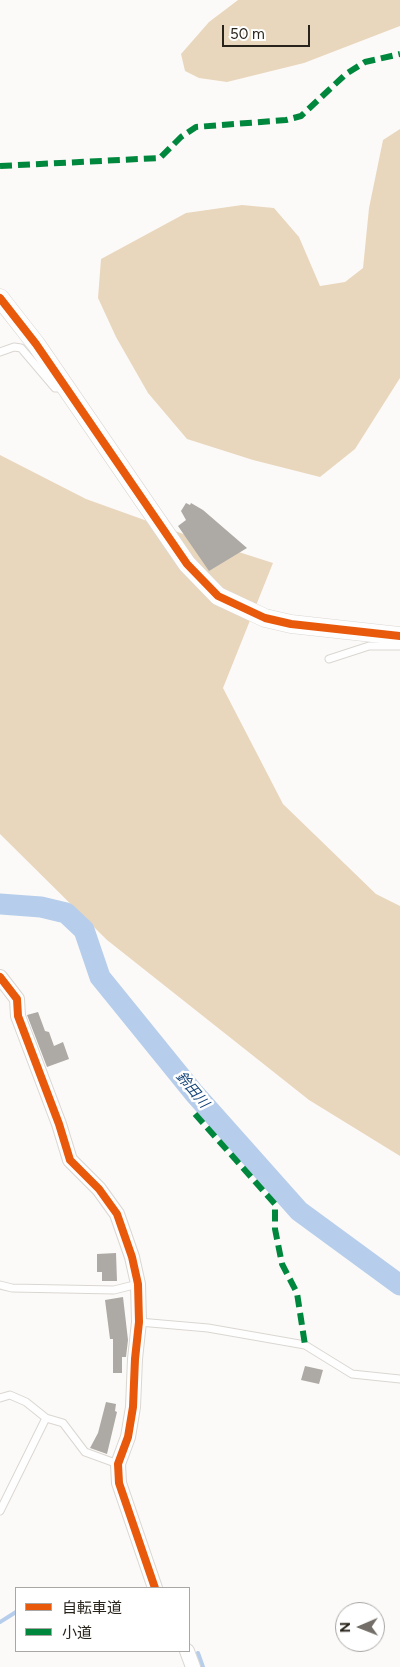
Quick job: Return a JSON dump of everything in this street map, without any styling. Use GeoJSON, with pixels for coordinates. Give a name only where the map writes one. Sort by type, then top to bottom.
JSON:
{"type":"FeatureCollection","features":[{"type":"Feature","properties":{"kind":"street"},"geometry":{"type":"LineString","coordinates":[[0,298],[36,344],[187,564],[218,596],[265,618],[291,624],[400,636]]}},
{"type":"Feature","properties":{"kind":"street"},"geometry":{"type":"LineString","coordinates":[[0,977],[17,999],[18,1016],[70,1160],[99,1188],[117,1214],[132,1257],[138,1284],[139,1322],[133,1407],[128,1437],[118,1464],[119,1483],[155,1587]]}},
{"type":"Feature","properties":{"kind":"street"},"geometry":{"type":"LineString","coordinates":[[187,1652],[193,1667]]}},
{"type":"Feature","properties":{"kind":"lane"},"geometry":{"type":"LineString","coordinates":[[0,352],[14,347],[21,348],[55,388],[66,388]]}},
{"type":"Feature","properties":{"kind":"lane"},"geometry":{"type":"LineString","coordinates":[[329,659],[369,646],[400,646]]}},
{"type":"Feature","properties":{"kind":"lane"},"geometry":{"type":"LineString","coordinates":[[0,1284],[12,1288],[114,1290],[138,1284]]}},
{"type":"Feature","properties":{"kind":"lane"},"geometry":{"type":"LineString","coordinates":[[139,1322],[208,1328],[305,1345],[352,1374],[400,1379]]}},
{"type":"Feature","properties":{"kind":"lane"},"geometry":{"type":"LineString","coordinates":[[0,1398],[10,1395],[26,1402],[46,1418],[63,1423],[85,1452],[118,1464]]}},
{"type":"Feature","properties":{"kind":"lane"},"geometry":{"type":"LineString","coordinates":[[0,1511],[46,1418]]}},
{"type":"Feature","properties":{"kind":"shaded area"},"geometry":{"type":"Polygon","coordinates":[[[238,0],[400,0],[400,26],[304,63],[227,82],[199,78],[185,71],[181,54],[209,22],[238,0]]]}},
{"type":"Feature","properties":{"kind":"shaded area"},"geometry":{"type":"Polygon","coordinates":[[[400,129],[400,378],[355,449],[320,477],[253,460],[187,439],[148,393],[116,337],[98,298],[101,259],[186,213],[242,205],[274,208],[299,237],[320,286],[345,282],[363,268],[369,208],[383,140],[400,129]]]}},
{"type":"Feature","properties":{"kind":"shaded area"},"geometry":{"type":"Polygon","coordinates":[[[0,455],[86,499],[189,536],[273,563],[223,688],[283,804],[376,894],[400,906],[400,1156],[309,1100],[107,940],[0,834],[0,455]]]}},
{"type":"Feature","properties":{"kind":"building"},"geometry":{"type":"Polygon","coordinates":[[[186,503],[190,505],[191,503],[203,510],[247,548],[209,571],[178,526],[186,520],[181,511],[186,503]]]}},
{"type":"Feature","properties":{"kind":"building"},"geometry":{"type":"Polygon","coordinates":[[[38,1012],[45,1031],[49,1032],[54,1046],[63,1042],[69,1059],[47,1067],[27,1015],[38,1012]]]}},
{"type":"Feature","properties":{"kind":"building"},"geometry":{"type":"Polygon","coordinates":[[[116,1253],[117,1281],[102,1281],[102,1272],[97,1272],[97,1254],[116,1253]]]}},
{"type":"Feature","properties":{"kind":"building"},"geometry":{"type":"Polygon","coordinates":[[[123,1297],[128,1340],[126,1357],[122,1357],[122,1373],[113,1373],[113,1339],[110,1339],[105,1300],[123,1297]]]}},
{"type":"Feature","properties":{"kind":"building"},"geometry":{"type":"Polygon","coordinates":[[[305,1366],[323,1370],[319,1384],[301,1380],[305,1366]]]}},
{"type":"Feature","properties":{"kind":"building"},"geometry":{"type":"Polygon","coordinates":[[[106,1402],[116,1404],[115,1411],[117,1412],[107,1454],[90,1448],[98,1433],[106,1402]]]}},
{"type":"Feature","properties":{"kind":"waterway","name":"鈴田川"},"geometry":{"type":"LineString","coordinates":[[0,904],[41,907],[66,913],[84,930],[100,977],[194,1093],[299,1211],[400,1285]]}},
{"type":"Feature","properties":{"kind":"waterway"},"geometry":{"type":"LineString","coordinates":[[0,1622],[15,1613]]}},
{"type":"Feature","properties":{"kind":"waterway"},"geometry":{"type":"LineString","coordinates":[[198,1653],[203,1667]]}},
{"type":"Feature","properties":{"kind":"marked path"},"geometry":{"type":"LineString","coordinates":[[0,166],[160,158],[181,137],[196,127],[286,120],[301,116],[346,74],[365,62],[400,54]]}},
{"type":"Feature","properties":{"kind":"marked path"},"geometry":{"type":"LineString","coordinates":[[195,1114],[275,1204],[275,1229],[282,1264],[297,1293],[305,1345]]}},
{"type":"Feature","properties":{"kind":"cycle path"},"geometry":{"type":"LineString","coordinates":[[0,298],[36,344],[187,564],[218,596],[265,618],[291,624],[400,636]]}},
{"type":"Feature","properties":{"kind":"cycle path"},"geometry":{"type":"LineString","coordinates":[[0,977],[17,999],[18,1016],[59,1124],[70,1160],[99,1189],[117,1214],[132,1257],[138,1284],[139,1322],[133,1407],[128,1437],[118,1464],[119,1483],[155,1587]]}}]}
